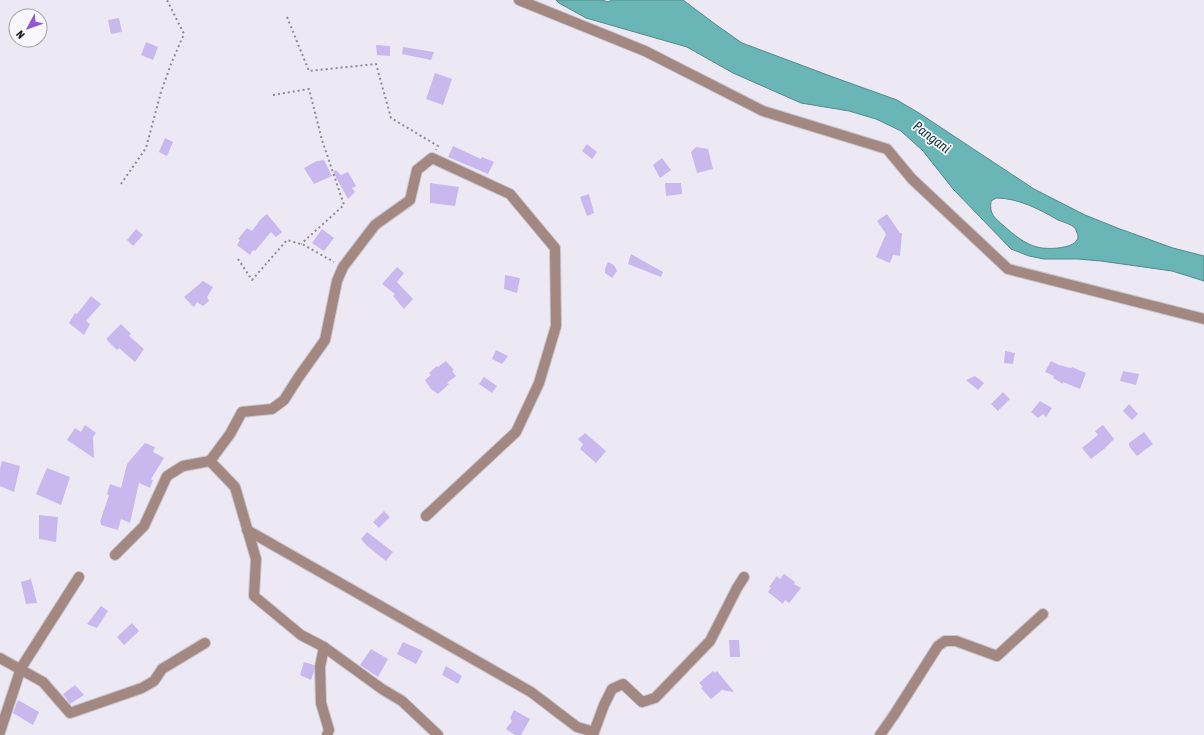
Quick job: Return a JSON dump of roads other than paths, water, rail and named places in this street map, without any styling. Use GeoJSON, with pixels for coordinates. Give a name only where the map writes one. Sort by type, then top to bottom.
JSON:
{"type":"FeatureCollection","features":[{"type":"Feature","properties":{"kind":"street"},"geometry":{"type":"LineString","coordinates":[[519,0],[645,51],[764,111],[887,149],[912,179],[1008,269],[1204,319]]}},
{"type":"Feature","properties":{"kind":"street"},"geometry":{"type":"LineString","coordinates":[[115,555],[144,526],[168,476],[183,466],[210,462],[230,434],[242,412],[272,409],[284,400],[326,340],[337,281],[343,267],[375,225],[410,200],[417,170],[432,158],[510,194],[555,248],[556,326],[540,383],[516,432],[426,516]]}},
{"type":"Feature","properties":{"kind":"street"},"geometry":{"type":"LineString","coordinates":[[210,462],[235,487],[256,559],[254,596],[301,635],[324,647],[382,689],[402,701],[438,735]]}},
{"type":"Feature","properties":{"kind":"street"},"geometry":{"type":"LineString","coordinates":[[247,530],[531,692],[577,727],[594,732],[604,705],[612,689],[623,684],[642,702],[655,698],[710,641],[736,588],[744,577]]}},
{"type":"Feature","properties":{"kind":"street"},"geometry":{"type":"LineString","coordinates":[[0,732],[21,668],[80,577]]}},
{"type":"Feature","properties":{"kind":"street"},"geometry":{"type":"LineString","coordinates":[[880,735],[938,646],[945,641],[956,641],[997,656],[1043,614]]}},
{"type":"Feature","properties":{"kind":"street"},"geometry":{"type":"LineString","coordinates":[[0,658],[21,668],[43,682],[70,713],[142,688],[154,681],[162,669],[205,643]]}},
{"type":"Feature","properties":{"kind":"street"},"geometry":{"type":"LineString","coordinates":[[324,647],[320,668],[321,703],[329,730],[327,735]]}},
{"type":"Feature","properties":{"kind":"water","name":"Pangani"},"geometry":{"type":"Polygon","coordinates":[[[556,0],[602,0],[608,2],[612,0],[683,0],[742,43],[897,100],[1034,189],[1085,215],[1173,248],[1204,256],[1204,281],[1172,271],[1101,261],[1044,259],[1029,256],[1011,249],[953,189],[923,151],[901,131],[876,119],[849,111],[801,103],[733,73],[687,47],[586,18],[556,0]],[[996,198],[991,201],[993,216],[1012,233],[1024,241],[1033,246],[1042,248],[1061,248],[1073,244],[1076,241],[1078,237],[1077,233],[1075,228],[1071,225],[1028,205],[1004,198],[996,198]]]}}]}
